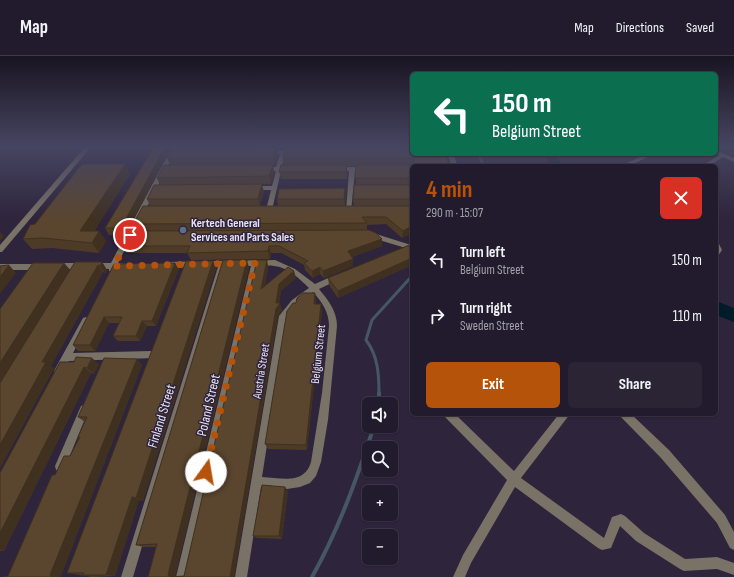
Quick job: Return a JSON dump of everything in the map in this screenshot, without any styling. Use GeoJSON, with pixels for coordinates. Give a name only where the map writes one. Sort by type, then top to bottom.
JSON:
{"type":"FeatureCollection","features":[{"type":"Feature","properties":{"kind":"street"},"geometry":{"type":"LineString","coordinates":[[0,250],[67,171]]}},
{"type":"Feature","properties":{"kind":"street"},"geometry":{"type":"LineString","coordinates":[[107,280],[148,210],[167,171]]}},
{"type":"Feature","properties":{"kind":"street"},"geometry":{"type":"LineString","coordinates":[[269,210],[278,171]]}},
{"type":"Feature","properties":{"kind":"street"},"geometry":{"type":"LineString","coordinates":[[349,211],[352,171]]}},
{"type":"Feature","properties":{"kind":"street"},"geometry":{"type":"LineString","coordinates":[[242,188],[274,188]]}},
{"type":"Feature","properties":{"kind":"street"},"geometry":{"type":"LineString","coordinates":[[351,189],[358,189]]}},
{"type":"Feature","properties":{"kind":"street"},"geometry":{"type":"LineString","coordinates":[[261,210],[276,210]]}},
{"type":"Feature","properties":{"kind":"street"},"geometry":{"type":"LineString","coordinates":[[342,211],[357,211]]}},
{"type":"Feature","properties":{"kind":"street"},"geometry":{"type":"LineString","coordinates":[[361,234],[369,234],[407,248]]}},
{"type":"Feature","properties":{"kind":"street","name":"Belgium Street"},"geometry":{"type":"LineString","coordinates":[[156,265],[184,268],[222,264],[255,263],[283,265],[303,277],[313,287],[334,318],[324,409],[313,471],[305,480],[256,482]]}},
{"type":"Feature","properties":{"kind":"street","name":"Poland Street"},"geometry":{"type":"LineString","coordinates":[[182,577],[255,263]]}},
{"type":"Feature","properties":{"kind":"street","name":"Finland Street"},"geometry":{"type":"LineString","coordinates":[[127,577],[222,264]]}},
{"type":"Feature","properties":{"kind":"street"},"geometry":{"type":"LineString","coordinates":[[0,267],[33,267],[76,270],[128,266]]}},
{"type":"Feature","properties":{"kind":"street"},"geometry":{"type":"LineString","coordinates":[[25,278],[33,267]]}},
{"type":"Feature","properties":{"kind":"street","name":"Austria Street"},"geometry":{"type":"LineString","coordinates":[[241,577],[283,316],[295,301],[313,287],[342,275]]}},
{"type":"Feature","properties":{"kind":"street"},"geometry":{"type":"LineString","coordinates":[[55,378],[88,315]]}},
{"type":"Feature","properties":{"kind":"street"},"geometry":{"type":"LineString","coordinates":[[101,370],[108,355]]}},
{"type":"Feature","properties":{"kind":"street"},"geometry":{"type":"LineString","coordinates":[[66,357],[151,355]]}},
{"type":"Feature","properties":{"kind":"street"},"geometry":{"type":"LineString","coordinates":[[55,477],[89,398]]}},
{"type":"Feature","properties":{"kind":"street"},"geometry":{"type":"LineString","coordinates":[[450,416],[514,479],[602,544],[607,544],[616,521],[621,520],[640,537],[684,565],[717,563],[734,569]]}},
{"type":"Feature","properties":{"kind":"street"},"geometry":{"type":"LineString","coordinates":[[460,577],[468,559],[514,479],[563,416]]}},
{"type":"Feature","properties":{"kind":"street"},"geometry":{"type":"LineString","coordinates":[[626,416],[664,454],[721,519],[734,544]]}},
{"type":"Feature","properties":{"kind":"building"},"geometry":{"type":"Polygon","coordinates":[[[76,171],[120,171],[80,231],[99,231],[92,243],[43,238],[23,239],[30,225],[35,224],[76,171]]]}},
{"type":"Feature","properties":{"kind":"building"},"geometry":{"type":"Polygon","coordinates":[[[139,171],[152,171],[121,228],[105,228],[139,171]]]}},
{"type":"Feature","properties":{"kind":"building"},"geometry":{"type":"Polygon","coordinates":[[[161,171],[271,171],[269,176],[157,178],[161,171]]]}},
{"type":"Feature","properties":{"kind":"building"},"geometry":{"type":"Polygon","coordinates":[[[279,171],[346,171],[346,172],[279,171]]]}},
{"type":"Feature","properties":{"kind":"building"},"geometry":{"type":"Polygon","coordinates":[[[356,171],[410,171],[410,178],[355,178],[356,171]]]}},
{"type":"Feature","properties":{"kind":"building"},"geometry":{"type":"Polygon","coordinates":[[[262,184],[258,199],[147,199],[154,185],[262,184]]]}},
{"type":"Feature","properties":{"kind":"building"},"geometry":{"type":"Polygon","coordinates":[[[354,185],[410,185],[410,199],[353,199],[354,185]]]}},
{"type":"Feature","properties":{"kind":"building"},"geometry":{"type":"Polygon","coordinates":[[[345,188],[344,199],[277,199],[279,189],[345,188]]]}},
{"type":"Feature","properties":{"kind":"building"},"geometry":{"type":"Polygon","coordinates":[[[143,206],[410,206],[410,227],[403,231],[386,217],[362,217],[367,223],[133,224],[143,206]]]}},
{"type":"Feature","properties":{"kind":"building"},"geometry":{"type":"Polygon","coordinates":[[[369,230],[376,233],[382,239],[348,251],[353,259],[323,271],[320,267],[312,271],[304,263],[308,261],[279,246],[269,246],[268,251],[187,253],[190,246],[122,246],[130,231],[369,230]]]}},
{"type":"Feature","properties":{"kind":"building"},"geometry":{"type":"Polygon","coordinates":[[[410,245],[410,259],[338,291],[328,278],[410,245]]]}},
{"type":"Feature","properties":{"kind":"building"},"geometry":{"type":"Polygon","coordinates":[[[223,260],[247,260],[168,575],[170,577],[148,577],[157,544],[136,545],[223,260]]]}},
{"type":"Feature","properties":{"kind":"building"},"geometry":{"type":"Polygon","coordinates":[[[257,260],[267,260],[261,289],[288,267],[294,271],[279,284],[276,303],[280,303],[276,309],[230,577],[170,577],[184,576],[257,260]]]}},
{"type":"Feature","properties":{"kind":"building"},"geometry":{"type":"Polygon","coordinates":[[[186,261],[213,261],[136,498],[132,497],[106,575],[67,573],[186,261]]]}},
{"type":"Feature","properties":{"kind":"building"},"geometry":{"type":"Polygon","coordinates":[[[75,262],[102,262],[100,266],[98,265],[42,362],[46,362],[0,445],[0,383],[75,262]]]}},
{"type":"Feature","properties":{"kind":"building"},"geometry":{"type":"Polygon","coordinates":[[[33,263],[64,263],[0,363],[0,309],[33,263]]]}},
{"type":"Feature","properties":{"kind":"building"},"geometry":{"type":"Polygon","coordinates":[[[175,263],[152,321],[142,321],[136,336],[113,336],[122,317],[104,317],[90,345],[73,345],[114,264],[175,263]]]}},
{"type":"Feature","properties":{"kind":"building"},"geometry":{"type":"Polygon","coordinates":[[[9,265],[0,277],[0,266],[9,265]]]}},
{"type":"Feature","properties":{"kind":"building"},"geometry":{"type":"Polygon","coordinates":[[[303,293],[315,293],[314,304],[321,304],[306,445],[265,444],[287,311],[293,303],[296,303],[297,298],[303,293]]]}},
{"type":"Feature","properties":{"kind":"building"},"geometry":{"type":"Polygon","coordinates":[[[76,357],[92,358],[87,368],[84,367],[0,533],[0,473],[60,362],[74,362],[76,357]]]}},
{"type":"Feature","properties":{"kind":"building"},"geometry":{"type":"Polygon","coordinates":[[[104,358],[137,359],[50,575],[52,577],[3,577],[8,576],[52,475],[55,475],[64,456],[70,456],[80,437],[78,437],[87,417],[78,417],[104,358]]]}},
{"type":"Feature","properties":{"kind":"building"},"geometry":{"type":"Polygon","coordinates":[[[262,485],[285,487],[279,536],[253,536],[262,485]]]}},
{"type":"Feature","properties":{"kind":"waterway"},"geometry":{"type":"LineString","coordinates":[[379,397],[377,366],[373,352],[366,340],[372,320],[410,278]]}},
{"type":"Feature","properties":{"kind":"waterway"},"geometry":{"type":"LineString","coordinates":[[718,309],[734,315]]}},
{"type":"Feature","properties":{"kind":"waterway"},"geometry":{"type":"LineString","coordinates":[[312,577],[331,540],[347,503],[372,433]]}},
{"type":"Feature","properties":{"kind":"place","name":"Kertech General Services and Parts Sales"},"geometry":{"type":"Point","coordinates":[183,230]}},
{"type":"Feature","properties":{"kind":"route"},"geometry":{"type":"LineString","coordinates":[[130,235],[114,266],[255,263],[206,472]]}}]}
